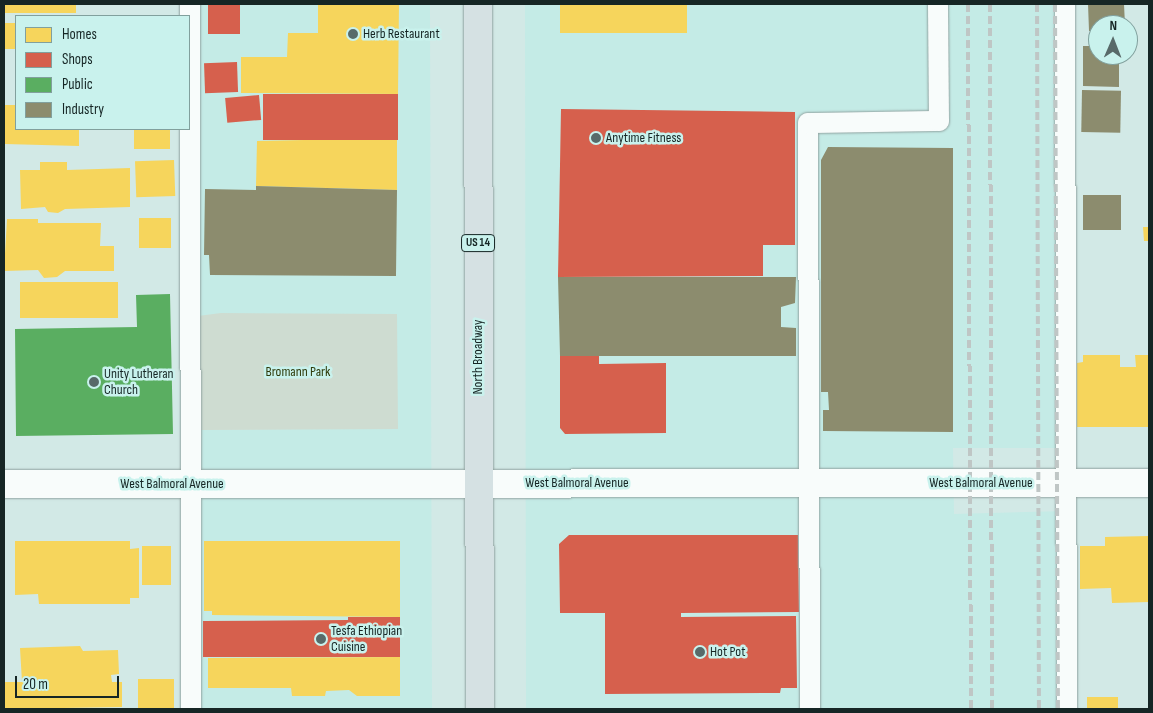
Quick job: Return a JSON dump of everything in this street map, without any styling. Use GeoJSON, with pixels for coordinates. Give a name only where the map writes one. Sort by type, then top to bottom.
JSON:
{"type":"FeatureCollection","features":[{"type":"Feature","properties":{"kind":"main road","name":"North Broadway"},"geometry":{"type":"LineString","coordinates":[[478,4],[480,709]]}},
{"type":"Feature","properties":{"kind":"street","name":"West Balmoral Avenue"},"geometry":{"type":"LineString","coordinates":[[4,484],[1149,483]]}},
{"type":"Feature","properties":{"kind":"lane"},"geometry":{"type":"LineString","coordinates":[[190,4],[191,709]]}},
{"type":"Feature","properties":{"kind":"lane"},"geometry":{"type":"LineString","coordinates":[[810,709],[808,123],[939,121],[938,4]]}},
{"type":"Feature","properties":{"kind":"lane"},"geometry":{"type":"LineString","coordinates":[[1065,4],[1067,709]]}},
{"type":"Feature","properties":{"kind":"shaded area"},"geometry":{"type":"Polygon","coordinates":[[[194,4],[430,4],[432,709],[194,709],[200,430],[398,428],[198,316],[194,4]]]}},
{"type":"Feature","properties":{"kind":"shaded area"},"geometry":{"type":"Polygon","coordinates":[[[525,4],[1065,4],[1066,448],[953,448],[954,514],[1066,511],[1067,709],[526,709],[525,4]]]}},
{"type":"Feature","properties":{"kind":"green space","name":"Bromann Park"},"geometry":{"type":"Polygon","coordinates":[[[221,313],[397,314],[398,429],[200,430],[198,316],[221,313]]]}},
{"type":"Feature","properties":{"kind":"building: Homes"},"geometry":{"type":"Polygon","coordinates":[[[4,4],[76,4],[76,13],[4,13],[4,4]]]}},
{"type":"Feature","properties":{"kind":"building: Homes"},"geometry":{"type":"Polygon","coordinates":[[[318,4],[399,4],[398,94],[241,93],[241,57],[287,57],[288,33],[318,33],[318,4]]]}},
{"type":"Feature","properties":{"kind":"building: Homes"},"geometry":{"type":"Polygon","coordinates":[[[560,4],[687,4],[687,33],[560,33],[560,4]]]}},
{"type":"Feature","properties":{"kind":"building: Homes"},"geometry":{"type":"Polygon","coordinates":[[[4,23],[15,23],[15,49],[4,49],[4,23]]]}},
{"type":"Feature","properties":{"kind":"building: Homes"},"geometry":{"type":"Polygon","coordinates":[[[5,105],[15,105],[15,130],[79,130],[79,146],[5,144],[5,105]]]}},
{"type":"Feature","properties":{"kind":"building: Homes"},"geometry":{"type":"Polygon","coordinates":[[[134,130],[170,130],[170,149],[134,149],[134,130]]]}},
{"type":"Feature","properties":{"kind":"building: Homes"},"geometry":{"type":"Polygon","coordinates":[[[397,138],[397,190],[256,186],[257,141],[397,138]]]}},
{"type":"Feature","properties":{"kind":"building: Homes"},"geometry":{"type":"Polygon","coordinates":[[[174,160],[175,196],[136,197],[135,161],[174,160]]]}},
{"type":"Feature","properties":{"kind":"building: Homes"},"geometry":{"type":"Polygon","coordinates":[[[40,162],[67,162],[67,170],[130,168],[130,207],[65,209],[58,213],[48,212],[45,207],[21,209],[20,170],[40,170],[40,162]]]}},
{"type":"Feature","properties":{"kind":"building: Homes"},"geometry":{"type":"Polygon","coordinates":[[[139,218],[171,218],[171,248],[139,248],[139,218]]]}},
{"type":"Feature","properties":{"kind":"building: Homes"},"geometry":{"type":"Polygon","coordinates":[[[7,219],[38,219],[38,223],[101,223],[100,246],[114,246],[114,271],[65,271],[57,277],[44,278],[38,270],[4,271],[7,219]]]}},
{"type":"Feature","properties":{"kind":"building: Homes"},"geometry":{"type":"Polygon","coordinates":[[[1143,227],[1149,227],[1149,241],[1144,241],[1143,227]]]}},
{"type":"Feature","properties":{"kind":"building: Homes"},"geometry":{"type":"Polygon","coordinates":[[[20,282],[118,282],[118,318],[20,318],[20,282]]]}},
{"type":"Feature","properties":{"kind":"building: Homes"},"geometry":{"type":"Polygon","coordinates":[[[1083,355],[1120,355],[1120,367],[1136,367],[1135,355],[1149,355],[1149,427],[1077,427],[1077,363],[1083,362],[1083,355]]]}},
{"type":"Feature","properties":{"kind":"building: Homes"},"geometry":{"type":"Polygon","coordinates":[[[1149,536],[1149,602],[1112,603],[1111,588],[1080,589],[1080,546],[1105,546],[1105,537],[1149,536]]]}},
{"type":"Feature","properties":{"kind":"building: Homes"},"geometry":{"type":"Polygon","coordinates":[[[15,541],[130,541],[130,549],[139,548],[139,598],[130,598],[130,604],[39,604],[38,594],[15,595],[15,541]]]}},
{"type":"Feature","properties":{"kind":"building: Homes"},"geometry":{"type":"Polygon","coordinates":[[[204,541],[400,541],[400,617],[212,615],[212,611],[204,611],[204,541]]]}},
{"type":"Feature","properties":{"kind":"building: Homes"},"geometry":{"type":"Polygon","coordinates":[[[142,546],[171,546],[171,585],[142,585],[142,546]]]}},
{"type":"Feature","properties":{"kind":"building: Homes"},"geometry":{"type":"Polygon","coordinates":[[[80,646],[83,651],[118,650],[119,674],[111,675],[112,682],[122,682],[122,707],[4,709],[4,682],[22,682],[20,648],[80,646]]]}},
{"type":"Feature","properties":{"kind":"building: Homes"},"geometry":{"type":"Polygon","coordinates":[[[400,657],[400,696],[357,696],[349,690],[326,691],[325,696],[292,696],[291,688],[208,688],[208,658],[400,657]]]}},
{"type":"Feature","properties":{"kind":"building: Homes"},"geometry":{"type":"Polygon","coordinates":[[[138,679],[174,679],[174,709],[138,709],[138,679]]]}},
{"type":"Feature","properties":{"kind":"building: Homes"},"geometry":{"type":"Polygon","coordinates":[[[1087,697],[1118,697],[1118,709],[1087,709],[1087,697]]]}},
{"type":"Feature","properties":{"kind":"building: Shops"},"geometry":{"type":"Polygon","coordinates":[[[208,4],[240,4],[240,34],[208,34],[208,4]]]}},
{"type":"Feature","properties":{"kind":"building: Shops"},"geometry":{"type":"Polygon","coordinates":[[[237,62],[238,92],[205,93],[204,63],[237,62]]]}},
{"type":"Feature","properties":{"kind":"building: Shops"},"geometry":{"type":"Polygon","coordinates":[[[263,94],[398,94],[398,140],[263,140],[263,94]]]}},
{"type":"Feature","properties":{"kind":"building: Shops"},"geometry":{"type":"Polygon","coordinates":[[[259,95],[261,120],[227,123],[225,98],[259,95]]]}},
{"type":"Feature","properties":{"kind":"building: Shops"},"geometry":{"type":"Polygon","coordinates":[[[561,109],[795,112],[795,245],[763,245],[763,276],[558,277],[561,109]]]}},
{"type":"Feature","properties":{"kind":"building: Shops"},"geometry":{"type":"Polygon","coordinates":[[[560,356],[599,356],[599,364],[666,363],[666,433],[565,434],[560,428],[560,356]]]}},
{"type":"Feature","properties":{"kind":"building: Shops"},"geometry":{"type":"Polygon","coordinates":[[[569,535],[798,535],[799,612],[681,613],[681,617],[796,616],[797,688],[781,688],[780,693],[605,694],[605,613],[560,613],[559,544],[569,535]]]}},
{"type":"Feature","properties":{"kind":"building: Shops"},"geometry":{"type":"Polygon","coordinates":[[[348,617],[400,617],[400,657],[203,657],[203,621],[348,620],[348,617]]]}},
{"type":"Feature","properties":{"kind":"building: Public","name":"Unity Lutheran Church"},"geometry":{"type":"Polygon","coordinates":[[[170,294],[173,434],[16,436],[15,329],[137,327],[136,295],[170,294]]]}},
{"type":"Feature","properties":{"kind":"building: Industry"},"geometry":{"type":"Polygon","coordinates":[[[1088,4],[1124,4],[1125,15],[1088,15],[1088,4]]]}},
{"type":"Feature","properties":{"kind":"building: Industry"},"geometry":{"type":"Polygon","coordinates":[[[1083,46],[1088,46],[1088,65],[1119,65],[1119,87],[1083,86],[1083,46]]]}},
{"type":"Feature","properties":{"kind":"building: Industry"},"geometry":{"type":"Polygon","coordinates":[[[1082,90],[1121,91],[1120,133],[1081,132],[1082,90]]]}},
{"type":"Feature","properties":{"kind":"building: Industry"},"geometry":{"type":"Polygon","coordinates":[[[828,147],[953,148],[953,432],[823,431],[823,410],[829,410],[828,392],[821,392],[821,160],[828,147]]]}},
{"type":"Feature","properties":{"kind":"building: Industry"},"geometry":{"type":"Polygon","coordinates":[[[256,186],[397,190],[396,276],[210,275],[209,255],[204,255],[205,189],[256,190],[256,186]]]}},
{"type":"Feature","properties":{"kind":"building: Industry"},"geometry":{"type":"Polygon","coordinates":[[[1083,195],[1121,195],[1121,230],[1083,230],[1083,195]]]}},
{"type":"Feature","properties":{"kind":"building: Industry"},"geometry":{"type":"Polygon","coordinates":[[[558,277],[796,277],[795,303],[781,307],[781,327],[796,328],[796,356],[560,356],[558,277]]]}},
{"type":"Feature","properties":{"kind":"railway"},"geometry":{"type":"LineString","coordinates":[[968,4],[971,709]]}},
{"type":"Feature","properties":{"kind":"railway"},"geometry":{"type":"LineString","coordinates":[[990,4],[992,709]]}},
{"type":"Feature","properties":{"kind":"railway"},"geometry":{"type":"LineString","coordinates":[[1037,4],[1039,709]]}},
{"type":"Feature","properties":{"kind":"railway"},"geometry":{"type":"LineString","coordinates":[[1055,4],[1058,709]]}},
{"type":"Feature","properties":{"kind":"place","name":"Herb Restaurant"},"geometry":{"type":"Point","coordinates":[353,34]}},
{"type":"Feature","properties":{"kind":"place","name":"Anytime Fitness"},"geometry":{"type":"Point","coordinates":[596,138]}},
{"type":"Feature","properties":{"kind":"place","name":"Unity Lutheran Church"},"geometry":{"type":"Point","coordinates":[94,382]}},
{"type":"Feature","properties":{"kind":"place","name":"Tesfa Ethiopian Cuisine"},"geometry":{"type":"Point","coordinates":[321,639]}},
{"type":"Feature","properties":{"kind":"place","name":"Hot Pot"},"geometry":{"type":"Point","coordinates":[700,652]}}]}
